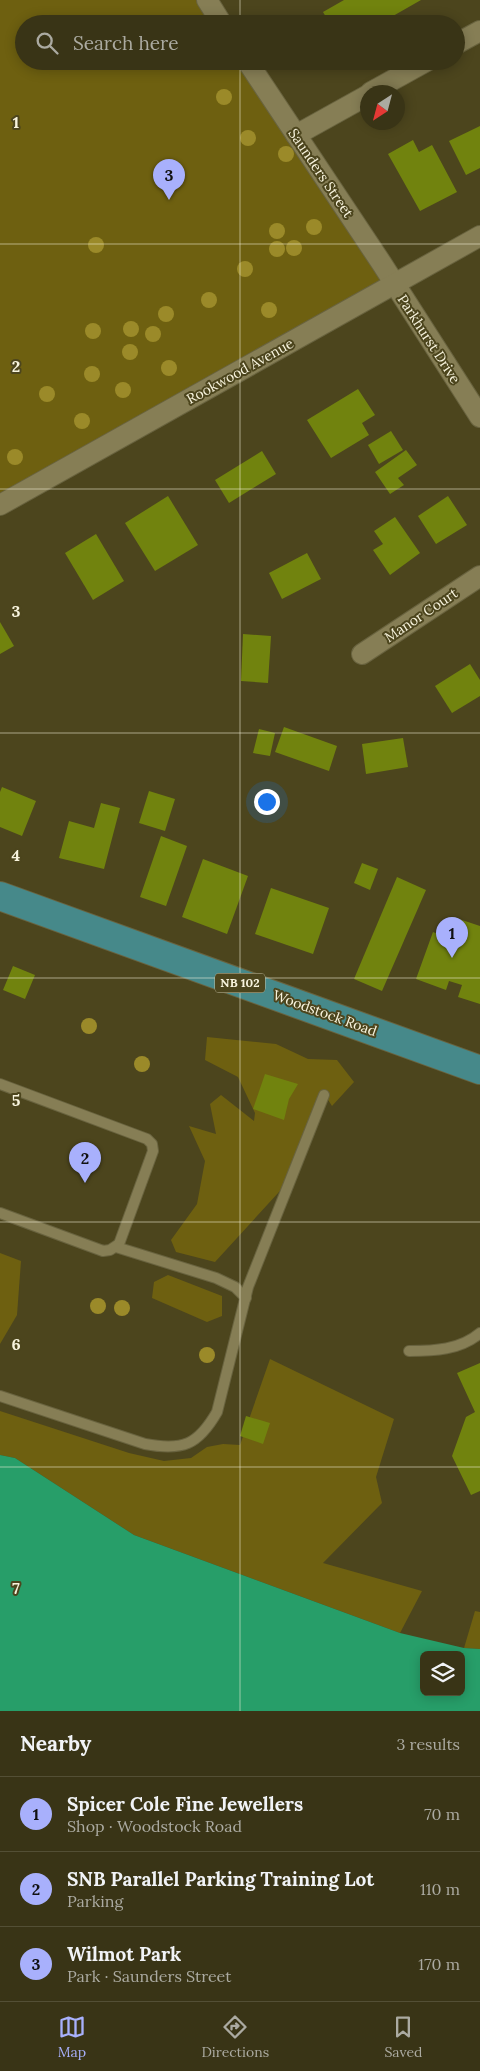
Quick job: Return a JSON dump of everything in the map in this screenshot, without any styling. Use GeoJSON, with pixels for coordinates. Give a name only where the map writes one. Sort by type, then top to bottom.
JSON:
{"type":"FeatureCollection","features":[{"type":"Feature","properties":{"kind":"main road","name":"Woodstock Road"},"geometry":{"type":"LineString","coordinates":[[0,896],[480,1070]]}},
{"type":"Feature","properties":{"kind":"street"},"geometry":{"type":"LineString","coordinates":[[207,0],[216,15]]}},
{"type":"Feature","properties":{"kind":"street"},"geometry":{"type":"LineString","coordinates":[[465,39],[480,31]]}},
{"type":"Feature","properties":{"kind":"street","name":"Saunders Street"},"geometry":{"type":"LineString","coordinates":[[253,70],[395,285]]}},
{"type":"Feature","properties":{"kind":"street"},"geometry":{"type":"LineString","coordinates":[[384,85],[411,70]]}},
{"type":"Feature","properties":{"kind":"street"},"geometry":{"type":"LineString","coordinates":[[296,135],[360,99]]}},
{"type":"Feature","properties":{"kind":"street","name":"Rookwood Avenue"},"geometry":{"type":"LineString","coordinates":[[0,505],[480,236]]}},
{"type":"Feature","properties":{"kind":"street","name":"Parkhurst Drive"},"geometry":{"type":"LineString","coordinates":[[395,285],[480,417]]}},
{"type":"Feature","properties":{"kind":"street","name":"Manor Court"},"geometry":{"type":"LineString","coordinates":[[362,654],[480,576]]}},
{"type":"Feature","properties":{"kind":"lane"},"geometry":{"type":"LineString","coordinates":[[0,1084],[147,1139],[152,1144],[154,1150],[152,1157],[119,1244],[116,1247]]}},
{"type":"Feature","properties":{"kind":"lane"},"geometry":{"type":"LineString","coordinates":[[0,1396],[145,1444],[165,1448],[183,1446],[198,1437],[208,1427],[217,1412],[248,1287],[324,1095]]}},
{"type":"Feature","properties":{"kind":"lane"},"geometry":{"type":"LineString","coordinates":[[0,1213],[103,1251],[116,1247],[216,1278],[235,1287],[246,1298]]}},
{"type":"Feature","properties":{"kind":"lane"},"geometry":{"type":"LineString","coordinates":[[409,1351],[433,1351],[455,1347],[472,1340],[480,1333]]}},
{"type":"Feature","properties":{"kind":"shaded area"},"geometry":{"type":"Polygon","coordinates":[[[0,0],[207,0],[216,15],[15,15],[15,70],[253,70],[395,285],[0,505],[0,0]]]}},
{"type":"Feature","properties":{"kind":"shaded area"},"geometry":{"type":"Polygon","coordinates":[[[207,1037],[276,1044],[308,1059],[337,1060],[354,1082],[332,1106],[325,1095],[290,1180],[215,1262],[176,1252],[171,1240],[197,1204],[205,1161],[189,1126],[216,1134],[210,1104],[221,1095],[254,1121],[255,1113],[238,1077],[205,1060],[207,1037]]]}},
{"type":"Feature","properties":{"kind":"shaded area"},"geometry":{"type":"Polygon","coordinates":[[[0,1253],[21,1261],[17,1315],[0,1344],[0,1253]]]}},
{"type":"Feature","properties":{"kind":"shaded area"},"geometry":{"type":"Polygon","coordinates":[[[168,1275],[222,1296],[222,1316],[207,1322],[152,1298],[154,1282],[168,1275]]]}},
{"type":"Feature","properties":{"kind":"shaded area"},"geometry":{"type":"Polygon","coordinates":[[[270,1359],[394,1419],[376,1477],[382,1503],[323,1563],[422,1591],[400,1633],[134,1535],[15,1458],[0,1455],[0,1411],[129,1453],[164,1461],[191,1458],[207,1447],[223,1444],[240,1445],[270,1359]]]}},
{"type":"Feature","properties":{"kind":"shaded area"},"geometry":{"type":"Polygon","coordinates":[[[0,1455],[15,1458],[134,1535],[400,1633],[464,1648],[480,1649],[480,1711],[0,1711],[0,1455]]]}},
{"type":"Feature","properties":{"kind":"shaded area"},"geometry":{"type":"Polygon","coordinates":[[[475,1611],[480,1612],[480,1649],[464,1648],[475,1611]]]}},
{"type":"Feature","properties":{"kind":"building"},"geometry":{"type":"Polygon","coordinates":[[[344,0],[421,0],[395,15],[325,15],[323,12],[344,0]]]}},
{"type":"Feature","properties":{"kind":"building"},"geometry":{"type":"Polygon","coordinates":[[[480,126],[480,168],[466,175],[449,141],[480,126]]]}},
{"type":"Feature","properties":{"kind":"building"},"geometry":{"type":"Polygon","coordinates":[[[413,140],[419,152],[432,145],[457,192],[420,211],[388,154],[413,140]]]}},
{"type":"Feature","properties":{"kind":"building"},"geometry":{"type":"Polygon","coordinates":[[[358,389],[375,415],[362,423],[369,435],[331,458],[307,420],[358,389]]]}},
{"type":"Feature","properties":{"kind":"building"},"geometry":{"type":"Polygon","coordinates":[[[391,431],[403,450],[379,464],[368,445],[391,431]]]}},
{"type":"Feature","properties":{"kind":"building"},"geometry":{"type":"Polygon","coordinates":[[[406,450],[417,465],[398,478],[404,485],[390,494],[375,472],[406,450]]]}},
{"type":"Feature","properties":{"kind":"building"},"geometry":{"type":"Polygon","coordinates":[[[262,451],[276,474],[229,503],[215,480],[262,451]]]}},
{"type":"Feature","properties":{"kind":"building"},"geometry":{"type":"Polygon","coordinates":[[[168,496],[198,545],[155,571],[125,523],[168,496]]]}},
{"type":"Feature","properties":{"kind":"building"},"geometry":{"type":"Polygon","coordinates":[[[448,496],[467,525],[436,544],[418,516],[448,496]]]}},
{"type":"Feature","properties":{"kind":"building"},"geometry":{"type":"Polygon","coordinates":[[[395,517],[420,553],[390,575],[373,550],[383,544],[374,531],[395,517]]]}},
{"type":"Feature","properties":{"kind":"building"},"geometry":{"type":"Polygon","coordinates":[[[96,534],[124,581],[93,600],[65,553],[96,534]]]}},
{"type":"Feature","properties":{"kind":"building"},"geometry":{"type":"Polygon","coordinates":[[[307,553],[321,579],[282,599],[269,573],[307,553]]]}},
{"type":"Feature","properties":{"kind":"building"},"geometry":{"type":"Polygon","coordinates":[[[0,622],[14,646],[0,654],[0,622]]]}},
{"type":"Feature","properties":{"kind":"building"},"geometry":{"type":"Polygon","coordinates":[[[243,634],[271,636],[268,683],[241,681],[243,634]]]}},
{"type":"Feature","properties":{"kind":"building"},"geometry":{"type":"Polygon","coordinates":[[[470,664],[480,680],[480,696],[452,713],[435,686],[470,664]]]}},
{"type":"Feature","properties":{"kind":"building"},"geometry":{"type":"Polygon","coordinates":[[[284,727],[337,746],[329,771],[275,752],[284,727]]]}},
{"type":"Feature","properties":{"kind":"building"},"geometry":{"type":"Polygon","coordinates":[[[259,729],[275,733],[270,756],[253,753],[259,729]]]}},
{"type":"Feature","properties":{"kind":"building"},"geometry":{"type":"Polygon","coordinates":[[[403,738],[408,767],[366,774],[362,744],[403,738]]]}},
{"type":"Feature","properties":{"kind":"building"},"geometry":{"type":"Polygon","coordinates":[[[2,787],[36,801],[22,836],[0,827],[0,792],[2,787]]]}},
{"type":"Feature","properties":{"kind":"building"},"geometry":{"type":"Polygon","coordinates":[[[149,791],[175,799],[165,831],[139,823],[149,791]]]}},
{"type":"Feature","properties":{"kind":"building"},"geometry":{"type":"Polygon","coordinates":[[[101,803],[120,808],[104,869],[59,858],[69,821],[94,828],[101,803]]]}},
{"type":"Feature","properties":{"kind":"building"},"geometry":{"type":"Polygon","coordinates":[[[161,836],[187,846],[166,906],[140,897],[161,836]]]}},
{"type":"Feature","properties":{"kind":"building"},"geometry":{"type":"Polygon","coordinates":[[[203,859],[248,876],[227,934],[182,917],[203,859]]]}},
{"type":"Feature","properties":{"kind":"building"},"geometry":{"type":"Polygon","coordinates":[[[362,863],[378,869],[370,890],[354,883],[362,863]]]}},
{"type":"Feature","properties":{"kind":"building"},"geometry":{"type":"Polygon","coordinates":[[[397,877],[426,890],[382,991],[354,979],[397,877]]]}},
{"type":"Feature","properties":{"kind":"building"},"geometry":{"type":"Polygon","coordinates":[[[271,888],[329,908],[313,954],[255,934],[271,888]]]}},
{"type":"Feature","properties":{"kind":"building"},"geometry":{"type":"Polygon","coordinates":[[[453,917],[480,926],[480,1004],[458,997],[462,985],[449,981],[446,990],[416,979],[433,932],[446,937],[453,917]]]}},
{"type":"Feature","properties":{"kind":"building"},"geometry":{"type":"Polygon","coordinates":[[[13,966],[35,975],[25,999],[3,990],[13,966]]]}},
{"type":"Feature","properties":{"kind":"building"},"geometry":{"type":"Polygon","coordinates":[[[265,1074],[298,1084],[289,1099],[284,1120],[253,1109],[265,1074]]]}},
{"type":"Feature","properties":{"kind":"building"},"geometry":{"type":"Polygon","coordinates":[[[480,1363],[480,1491],[471,1495],[452,1456],[466,1417],[475,1412],[457,1373],[480,1363]]]}},
{"type":"Feature","properties":{"kind":"building"},"geometry":{"type":"Polygon","coordinates":[[[246,1416],[270,1423],[263,1444],[240,1436],[246,1416]]]}},
{"type":"Feature","properties":{"kind":"place","name":"Wilmot Park"},"geometry":{"type":"Point","coordinates":[169,200]}},
{"type":"Feature","properties":{"kind":"place","name":"Spicer Cole Fine Jewellers"},"geometry":{"type":"Point","coordinates":[452,958]}},
{"type":"Feature","properties":{"kind":"place","name":"SNB Parallel Parking Training Lot"},"geometry":{"type":"Point","coordinates":[85,1183]}}]}
